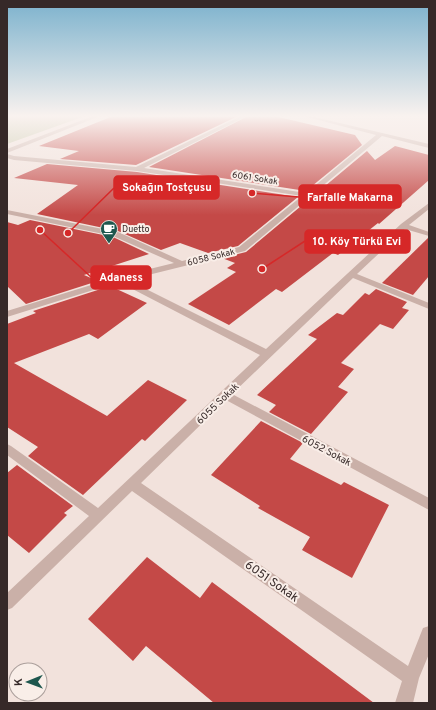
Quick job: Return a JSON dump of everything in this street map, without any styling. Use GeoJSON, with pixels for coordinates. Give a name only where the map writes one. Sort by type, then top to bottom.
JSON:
{"type":"FeatureCollection","features":[{"type":"Feature","properties":{"kind":"street"},"geometry":{"type":"LineString","coordinates":[[137,169],[177,149]]}},
{"type":"Feature","properties":{"kind":"street","name":"6058 Sokak"},"geometry":{"type":"LineString","coordinates":[[7,314],[120,279],[242,249],[363,149]]}},
{"type":"Feature","properties":{"kind":"street","name":"6061 Sokak"},"geometry":{"type":"LineString","coordinates":[[7,156],[14,158],[137,169],[309,195]]}},
{"type":"Feature","properties":{"kind":"street"},"geometry":{"type":"LineString","coordinates":[[7,161],[14,158]]}},
{"type":"Feature","properties":{"kind":"street","name":"6055 Sokak"},"geometry":{"type":"LineString","coordinates":[[7,603],[226,395],[267,354],[404,226],[429,205]]}},
{"type":"Feature","properties":{"kind":"street"},"geometry":{"type":"LineString","coordinates":[[7,212],[115,234],[182,264]]}},
{"type":"Feature","properties":{"kind":"street"},"geometry":{"type":"LineString","coordinates":[[404,226],[429,234]]}},
{"type":"Feature","properties":{"kind":"street"},"geometry":{"type":"LineString","coordinates":[[352,275],[429,306]]}},
{"type":"Feature","properties":{"kind":"street"},"geometry":{"type":"LineString","coordinates":[[120,279],[267,354]]}},
{"type":"Feature","properties":{"kind":"street","name":"6052 Sokak"},"geometry":{"type":"LineString","coordinates":[[226,395],[429,504]]}},
{"type":"Feature","properties":{"kind":"street"},"geometry":{"type":"LineString","coordinates":[[7,449],[98,516]]}},
{"type":"Feature","properties":{"kind":"street","name":"6051 Sokak"},"geometry":{"type":"LineString","coordinates":[[132,484],[411,678]]}},
{"type":"Feature","properties":{"kind":"street"},"geometry":{"type":"LineString","coordinates":[[404,703],[411,678],[429,634]]}},
{"type":"Feature","properties":{"kind":"building"},"geometry":{"type":"Polygon","coordinates":[[[64,149],[169,149],[136,165],[60,159],[79,151],[64,149]]]}},
{"type":"Feature","properties":{"kind":"building"},"geometry":{"type":"Polygon","coordinates":[[[184,149],[357,149],[306,191],[149,167],[184,149]]]}},
{"type":"Feature","properties":{"kind":"building"},"geometry":{"type":"Polygon","coordinates":[[[391,149],[407,149],[429,155],[429,180],[379,224],[378,223],[338,255],[333,253],[282,292],[276,289],[229,325],[188,304],[236,272],[227,268],[235,263],[222,258],[246,252],[367,151],[375,160],[391,149]]]}},
{"type":"Feature","properties":{"kind":"building"},"geometry":{"type":"Polygon","coordinates":[[[47,164],[137,172],[298,197],[238,246],[208,253],[180,243],[161,250],[118,231],[37,214],[78,185],[14,178],[47,164]]]}},
{"type":"Feature","properties":{"kind":"building"},"geometry":{"type":"Polygon","coordinates":[[[30,220],[113,237],[149,254],[84,275],[98,281],[26,304],[7,286],[7,222],[18,225],[30,220]]]}},
{"type":"Feature","properties":{"kind":"building"},"geometry":{"type":"Polygon","coordinates":[[[429,237],[429,276],[413,295],[382,283],[429,237]]]}},
{"type":"Feature","properties":{"kind":"building"},"geometry":{"type":"Polygon","coordinates":[[[110,286],[147,303],[98,339],[89,334],[14,363],[107,416],[148,380],[187,400],[145,441],[142,439],[83,495],[28,456],[38,447],[7,427],[7,324],[36,313],[33,311],[110,286]]]}},
{"type":"Feature","properties":{"kind":"building"},"geometry":{"type":"Polygon","coordinates":[[[376,289],[407,302],[402,308],[409,310],[393,329],[380,324],[341,363],[354,369],[338,387],[348,392],[311,434],[269,412],[276,405],[257,395],[317,339],[308,335],[337,313],[343,315],[365,293],[369,295],[376,289]]]}},
{"type":"Feature","properties":{"kind":"building"},"geometry":{"type":"Polygon","coordinates":[[[261,421],[303,443],[290,459],[341,485],[344,482],[389,505],[352,578],[302,550],[310,537],[258,508],[260,506],[211,475],[261,421]]]}},
{"type":"Feature","properties":{"kind":"building"},"geometry":{"type":"Polygon","coordinates":[[[17,465],[73,506],[64,513],[67,515],[29,553],[7,535],[7,473],[17,465]]]}},
{"type":"Feature","properties":{"kind":"building"},"geometry":{"type":"Polygon","coordinates":[[[147,557],[200,598],[212,582],[374,703],[214,703],[146,646],[133,661],[88,619],[147,557]]]}},
{"type":"Feature","properties":{"kind":"place","name":"Farfalle Makarna"},"geometry":{"type":"Point","coordinates":[252,193]}},
{"type":"Feature","properties":{"kind":"place","name":"Adaness"},"geometry":{"type":"Point","coordinates":[40,230]}},
{"type":"Feature","properties":{"kind":"place","name":"Sokağın Tostçusu"},"geometry":{"type":"Point","coordinates":[68,233]}},
{"type":"Feature","properties":{"kind":"place","name":"Duetto"},"geometry":{"type":"Point","coordinates":[109,244]}},
{"type":"Feature","properties":{"kind":"place","name":"10. Köy Türkü Evi"},"geometry":{"type":"Point","coordinates":[262,269]}}]}
